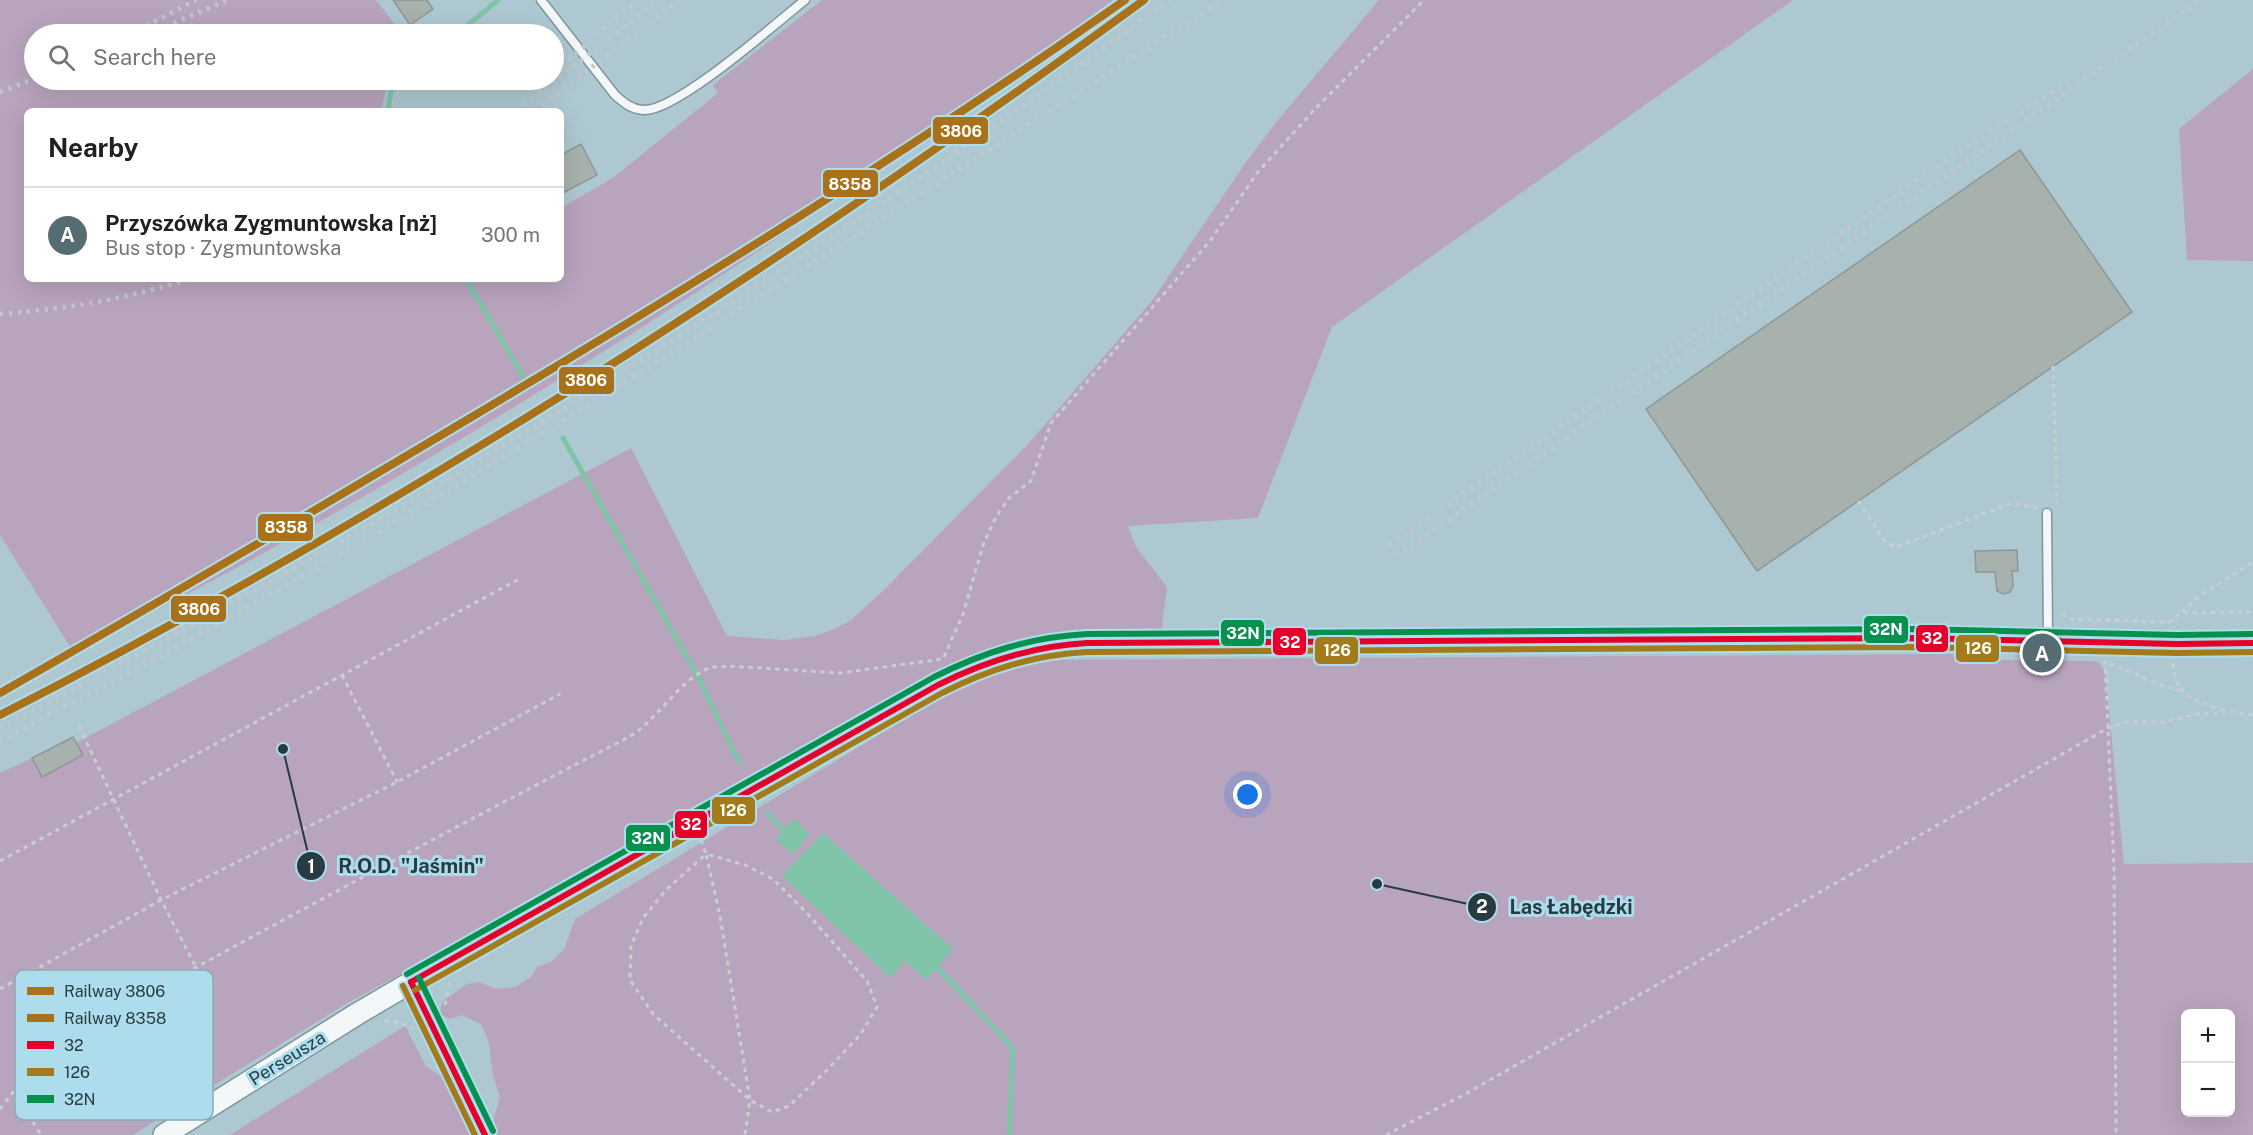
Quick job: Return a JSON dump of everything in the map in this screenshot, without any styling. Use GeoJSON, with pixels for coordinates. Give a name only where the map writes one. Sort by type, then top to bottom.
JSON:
{"type":"FeatureCollection","features":[{"type":"Feature","properties":{"kind":"street","name":"Perseusza"},"geometry":{"type":"LineString","coordinates":[[213,1105],[411,982],[938,685],[973,667],[1034,648],[1088,644],[1918,638],[2048,640],[2105,652],[2253,642]]}},
{"type":"Feature","properties":{"kind":"street"},"geometry":{"type":"LineString","coordinates":[[411,982],[485,1135]]}},
{"type":"Feature","properties":{"kind":"street","name":"Perseusza"},"geometry":{"type":"LineString","coordinates":[[164,1135],[188,1120]]}},
{"type":"Feature","properties":{"kind":"lane"},"geometry":{"type":"LineString","coordinates":[[541,0],[560,24]]}},
{"type":"Feature","properties":{"kind":"lane"},"geometry":{"type":"LineString","coordinates":[[564,30],[615,95],[630,108],[645,111],[665,105],[691,90],[805,0]]}},
{"type":"Feature","properties":{"kind":"lane"},"geometry":{"type":"LineString","coordinates":[[2047,513],[2048,640]]}},
{"type":"Feature","properties":{"kind":"path"},"geometry":{"type":"LineString","coordinates":[[192,970],[469,819],[632,735],[665,707],[682,686],[710,667],[728,666],[840,673],[943,659],[963,614],[988,534],[1009,498],[1031,481],[1051,423],[1209,241],[1258,172],[1315,109],[1424,0]]}},
{"type":"Feature","properties":{"kind":"path"},"geometry":{"type":"LineString","coordinates":[[1858,501],[1886,543],[1896,547],[2012,503],[2030,505],[2047,513],[2057,522],[2053,366]]}},
{"type":"Feature","properties":{"kind":"path"},"geometry":{"type":"LineString","coordinates":[[2059,607],[2061,613],[2071,620],[2169,622],[2199,596],[2253,562]]}},
{"type":"Feature","properties":{"kind":"path"},"geometry":{"type":"LineString","coordinates":[[0,861],[519,579]]}},
{"type":"Feature","properties":{"kind":"path"},"geometry":{"type":"LineString","coordinates":[[2181,613],[2253,612]]}},
{"type":"Feature","properties":{"kind":"path"},"geometry":{"type":"LineString","coordinates":[[2105,652],[2163,686],[2181,690],[2200,702],[2226,711],[2253,715]]}},
{"type":"Feature","properties":{"kind":"path"},"geometry":{"type":"LineString","coordinates":[[2105,652],[2114,868],[2116,1135]]}},
{"type":"Feature","properties":{"kind":"path"},"geometry":{"type":"LineString","coordinates":[[2173,656],[2174,672],[2181,690]]}},
{"type":"Feature","properties":{"kind":"path"},"geometry":{"type":"LineString","coordinates":[[342,675],[397,782]]}},
{"type":"Feature","properties":{"kind":"path"},"geometry":{"type":"LineString","coordinates":[[34,970],[161,900],[397,782],[560,694]]}},
{"type":"Feature","properties":{"kind":"path"},"geometry":{"type":"LineString","coordinates":[[1386,1135],[1467,1093],[2108,728],[2128,722],[2164,722],[2202,713],[2219,714],[2226,711]]}},
{"type":"Feature","properties":{"kind":"path"},"geometry":{"type":"LineString","coordinates":[[79,726],[161,900],[196,968]]}},
{"type":"Feature","properties":{"kind":"path"},"geometry":{"type":"LineString","coordinates":[[699,835],[706,854],[720,916],[750,1100],[745,1135]]}},
{"type":"Feature","properties":{"kind":"path"},"geometry":{"type":"LineString","coordinates":[[706,854],[745,865],[773,879],[806,912],[867,981],[877,1007],[860,1035],[789,1106],[772,1112],[750,1100],[653,1014],[630,980],[631,946],[643,918],[666,890],[706,854]]}},
{"type":"Feature","properties":{"kind":"path"},"geometry":{"type":"LineString","coordinates":[[0,989],[15,981]]}},
{"type":"Feature","properties":{"kind":"path"},"geometry":{"type":"LineString","coordinates":[[0,1109],[14,1091]]}},
{"type":"Feature","properties":{"kind":"path"},"geometry":{"type":"LineString","coordinates":[[32,1120],[41,1135]]}},
{"type":"Feature","properties":{"kind":"shaded area"},"geometry":{"type":"Polygon","coordinates":[[[0,0],[376,0],[394,24],[24,24],[24,90],[386,90],[382,108],[24,108],[24,282],[564,282],[564,206],[614,177],[718,93],[713,85],[822,0],[1113,0],[1018,71],[823,208],[524,401],[319,522],[74,653],[0,535],[0,0]]]}},
{"type":"Feature","properties":{"kind":"shaded area"},"geometry":{"type":"Polygon","coordinates":[[[1379,0],[1793,0],[1332,327],[1258,518],[1128,526],[1136,547],[1167,587],[1161,634],[1064,635],[1016,642],[969,656],[349,1002],[213,1086],[213,970],[15,970],[15,1120],[157,1120],[133,1135],[0,1135],[0,773],[32,758],[42,776],[82,755],[76,743],[631,448],[727,636],[784,640],[815,636],[834,629],[851,620],[885,589],[1029,443],[1151,302],[1246,162],[1278,120],[1379,0]]]}},
{"type":"Feature","properties":{"kind":"shaded area"},"geometry":{"type":"Polygon","coordinates":[[[2253,69],[2253,261],[2187,260],[2179,129],[2253,69]]]}},
{"type":"Feature","properties":{"kind":"shaded area"},"geometry":{"type":"Polygon","coordinates":[[[1948,654],[1987,660],[2095,661],[2102,666],[2106,680],[2124,864],[2253,863],[2253,1135],[497,1135],[492,1125],[500,1097],[493,1076],[489,1043],[482,1025],[462,1015],[450,1019],[439,1014],[443,1001],[467,984],[479,982],[496,989],[515,987],[531,977],[537,967],[551,962],[564,949],[575,919],[953,690],[1020,667],[1062,660],[1948,654]]]}},
{"type":"Feature","properties":{"kind":"shaded area"},"geometry":{"type":"Polygon","coordinates":[[[794,818],[809,834],[794,854],[775,840],[794,818]]]}},
{"type":"Feature","properties":{"kind":"shaded area"},"geometry":{"type":"Polygon","coordinates":[[[823,833],[953,949],[926,980],[905,961],[890,978],[782,876],[823,833]]]}},
{"type":"Feature","properties":{"kind":"shaded area"},"geometry":{"type":"Polygon","coordinates":[[[405,1026],[426,1066],[446,1080],[473,1135],[230,1135],[405,1026]]]}},
{"type":"Feature","properties":{"kind":"building"},"geometry":{"type":"Polygon","coordinates":[[[393,0],[427,0],[433,9],[409,24],[393,0]]]}},
{"type":"Feature","properties":{"kind":"building"},"geometry":{"type":"Polygon","coordinates":[[[581,144],[597,175],[564,192],[564,153],[581,144]]]}},
{"type":"Feature","properties":{"kind":"building"},"geometry":{"type":"Polygon","coordinates":[[[2020,150],[2132,312],[1757,571],[1646,409],[2020,150]]]}},
{"type":"Feature","properties":{"kind":"building"},"geometry":{"type":"Polygon","coordinates":[[[2017,550],[2018,571],[2012,571],[2013,586],[2010,592],[2003,594],[1997,591],[1995,572],[1976,572],[1975,551],[2017,550]]]}},
{"type":"Feature","properties":{"kind":"building"},"geometry":{"type":"Polygon","coordinates":[[[73,737],[83,755],[42,777],[32,758],[73,737]]]}},
{"type":"Feature","properties":{"kind":"waterway"},"geometry":{"type":"LineString","coordinates":[[469,24],[498,0]]}},
{"type":"Feature","properties":{"kind":"waterway"},"geometry":{"type":"LineString","coordinates":[[388,108],[392,90]]}},
{"type":"Feature","properties":{"kind":"waterway"},"geometry":{"type":"LineString","coordinates":[[468,282],[523,376]]}},
{"type":"Feature","properties":{"kind":"waterway"},"geometry":{"type":"LineString","coordinates":[[563,438],[697,675],[739,762]]}},
{"type":"Feature","properties":{"kind":"waterway"},"geometry":{"type":"LineString","coordinates":[[767,813],[788,835]]}},
{"type":"Feature","properties":{"kind":"waterway"},"geometry":{"type":"LineString","coordinates":[[934,964],[1013,1048],[1009,1135]]}},
{"type":"Feature","properties":{"kind":"railway"},"geometry":{"type":"LineString","coordinates":[[149,24],[196,0]]}},
{"type":"Feature","properties":{"kind":"railway"},"geometry":{"type":"LineString","coordinates":[[172,24],[227,0]]}},
{"type":"Feature","properties":{"kind":"railway"},"geometry":{"type":"LineString","coordinates":[[564,64],[637,0]]}},
{"type":"Feature","properties":{"kind":"railway"},"geometry":{"type":"LineString","coordinates":[[564,74],[658,0]]}},
{"type":"Feature","properties":{"kind":"railway"},"geometry":{"type":"LineString","coordinates":[[564,89],[679,0]]}},
{"type":"Feature","properties":{"kind":"railway"},"geometry":{"type":"LineString","coordinates":[[0,727],[303,563],[599,387],[888,199],[1030,101],[1169,0]]}},
{"type":"Feature","properties":{"kind":"railway"},"geometry":{"type":"LineString","coordinates":[[0,740],[158,657],[468,478],[772,289],[1224,0]]}},
{"type":"Feature","properties":{"kind":"railway"},"geometry":{"type":"LineString","coordinates":[[1396,556],[2200,0]]}},
{"type":"Feature","properties":{"kind":"railway"},"geometry":{"type":"LineString","coordinates":[[0,92],[24,83]]}},
{"type":"Feature","properties":{"kind":"railway"},"geometry":{"type":"LineString","coordinates":[[1389,545],[1995,127],[2069,83]]}},
{"type":"Feature","properties":{"kind":"railway"},"geometry":{"type":"LineString","coordinates":[[521,108],[544,90]]}},
{"type":"Feature","properties":{"kind":"railway"},"geometry":{"type":"LineString","coordinates":[[539,108],[562,90]]}},
{"type":"Feature","properties":{"kind":"railway"},"geometry":{"type":"LineString","coordinates":[[0,314],[95,302],[178,282]]}},
{"type":"Feature","properties":{"kind":"rail line","name":"8358"},"geometry":{"type":"LineString","coordinates":[[0,693],[353,488],[719,267],[883,163],[1125,0]]}},
{"type":"Feature","properties":{"kind":"rail line","name":"3806"},"geometry":{"type":"LineString","coordinates":[[0,715],[297,554],[442,469],[586,380],[728,289],[868,195],[1007,99],[1144,0]]}},
{"type":"Feature","properties":{"kind":"transit line","name":"32N"},"geometry":{"type":"LineString","coordinates":[[407,974],[934,677],[990,653],[1046,638],[1087,634],[1918,629],[2177,635],[2253,634]]}},
{"type":"Feature","properties":{"kind":"transit line","name":"32"},"geometry":{"type":"LineString","coordinates":[[411,982],[938,685],[992,662],[1048,647],[1087,643],[1918,638],[2177,644],[2253,643]]}},
{"type":"Feature","properties":{"kind":"transit line","name":"126"},"geometry":{"type":"LineString","coordinates":[[415,990],[942,693],[995,670],[1049,656],[1087,652],[1918,647],[2177,653],[2253,652]]}},
{"type":"Feature","properties":{"kind":"transit line","name":"32N"},"geometry":{"type":"LineString","coordinates":[[419,978],[493,1131]]}},
{"type":"Feature","properties":{"kind":"transit line","name":"32"},"geometry":{"type":"LineString","coordinates":[[411,982],[485,1135]]}},
{"type":"Feature","properties":{"kind":"transit line","name":"126"},"geometry":{"type":"LineString","coordinates":[[403,986],[475,1135]]}},
{"type":"Feature","properties":{"kind":"place","name":"Przyszówka Zygmuntowska [nż]"},"geometry":{"type":"Point","coordinates":[2042,653]}},
{"type":"Feature","properties":{"kind":"place","name":"R.O.D. \"Jaśmin\""},"geometry":{"type":"Point","coordinates":[283,749]}},
{"type":"Feature","properties":{"kind":"place","name":"Las Łabędzki"},"geometry":{"type":"Point","coordinates":[1377,884]}}]}
